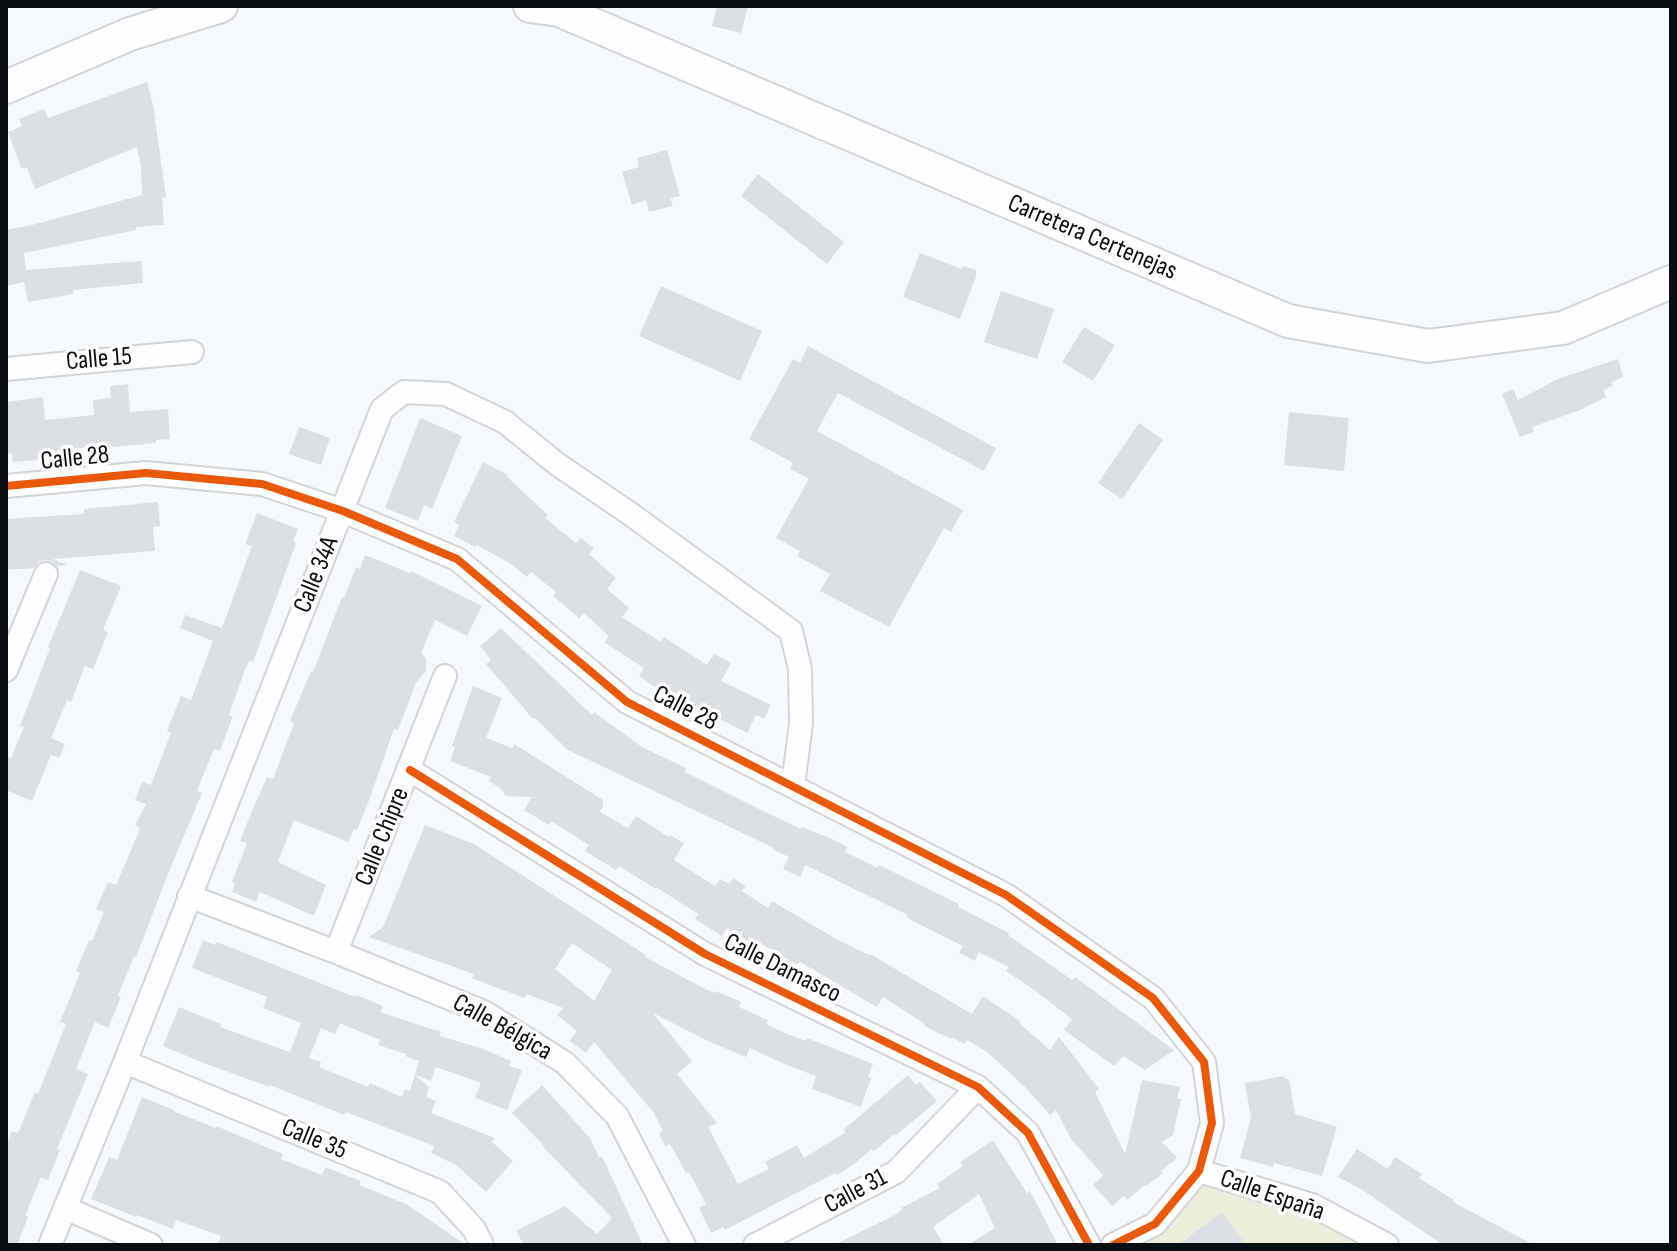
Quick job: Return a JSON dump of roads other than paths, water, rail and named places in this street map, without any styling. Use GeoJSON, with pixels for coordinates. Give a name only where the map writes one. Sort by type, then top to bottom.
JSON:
{"type":"FeatureCollection","features":[{"type":"Feature","properties":{"kind":"main road"},"geometry":{"type":"LineString","coordinates":[[6,87],[130,34],[221,6]]}},
{"type":"Feature","properties":{"kind":"main road","name":"Carretera Certenejas"},"geometry":{"type":"LineString","coordinates":[[530,6],[559,10],[1288,321],[1428,346],[1563,328],[1671,282]]}},
{"type":"Feature","properties":{"kind":"street","name":"Calle 15"},"geometry":{"type":"LineString","coordinates":[[6,369],[192,352]]}},
{"type":"Feature","properties":{"kind":"street","name":"Calle 34A"},"geometry":{"type":"LineString","coordinates":[[50,1245],[382,409],[404,392],[446,394],[505,422],[557,464],[641,521],[791,631],[800,669],[801,723],[793,786]]}},
{"type":"Feature","properties":{"kind":"street","name":"Calle 28"},"geometry":{"type":"LineString","coordinates":[[6,486],[146,473],[262,484],[343,511],[457,559],[627,702],[1006,895],[1153,998],[1204,1062],[1212,1123],[1199,1171]]}},
{"type":"Feature","properties":{"kind":"street"},"geometry":{"type":"LineString","coordinates":[[8,661],[46,574]]}},
{"type":"Feature","properties":{"kind":"street","name":"Calle Chipre"},"geometry":{"type":"LineString","coordinates":[[336,952],[445,676]]}},
{"type":"Feature","properties":{"kind":"street","name":"Calle Damasco"},"geometry":{"type":"LineString","coordinates":[[410,770],[705,954],[978,1087],[1028,1133],[1089,1245]]}},
{"type":"Feature","properties":{"kind":"street","name":"Calle Bélgica"},"geometry":{"type":"LineString","coordinates":[[189,896],[484,1012],[565,1063],[617,1116],[684,1245]]}},
{"type":"Feature","properties":{"kind":"street","name":"Calle 35"},"geometry":{"type":"LineString","coordinates":[[125,1062],[440,1192],[474,1229],[482,1245]]}},
{"type":"Feature","properties":{"kind":"street","name":"Calle 31"},"geometry":{"type":"LineString","coordinates":[[755,1245],[896,1172],[978,1087]]}},
{"type":"Feature","properties":{"kind":"street"},"geometry":{"type":"LineString","coordinates":[[1113,1245],[1155,1224],[1199,1171]]}},
{"type":"Feature","properties":{"kind":"street","name":"Calle España"},"geometry":{"type":"LineString","coordinates":[[1199,1171],[1312,1205],[1387,1245]]}},
{"type":"Feature","properties":{"kind":"street"},"geometry":{"type":"LineString","coordinates":[[65,1208],[151,1245]]}}]}
